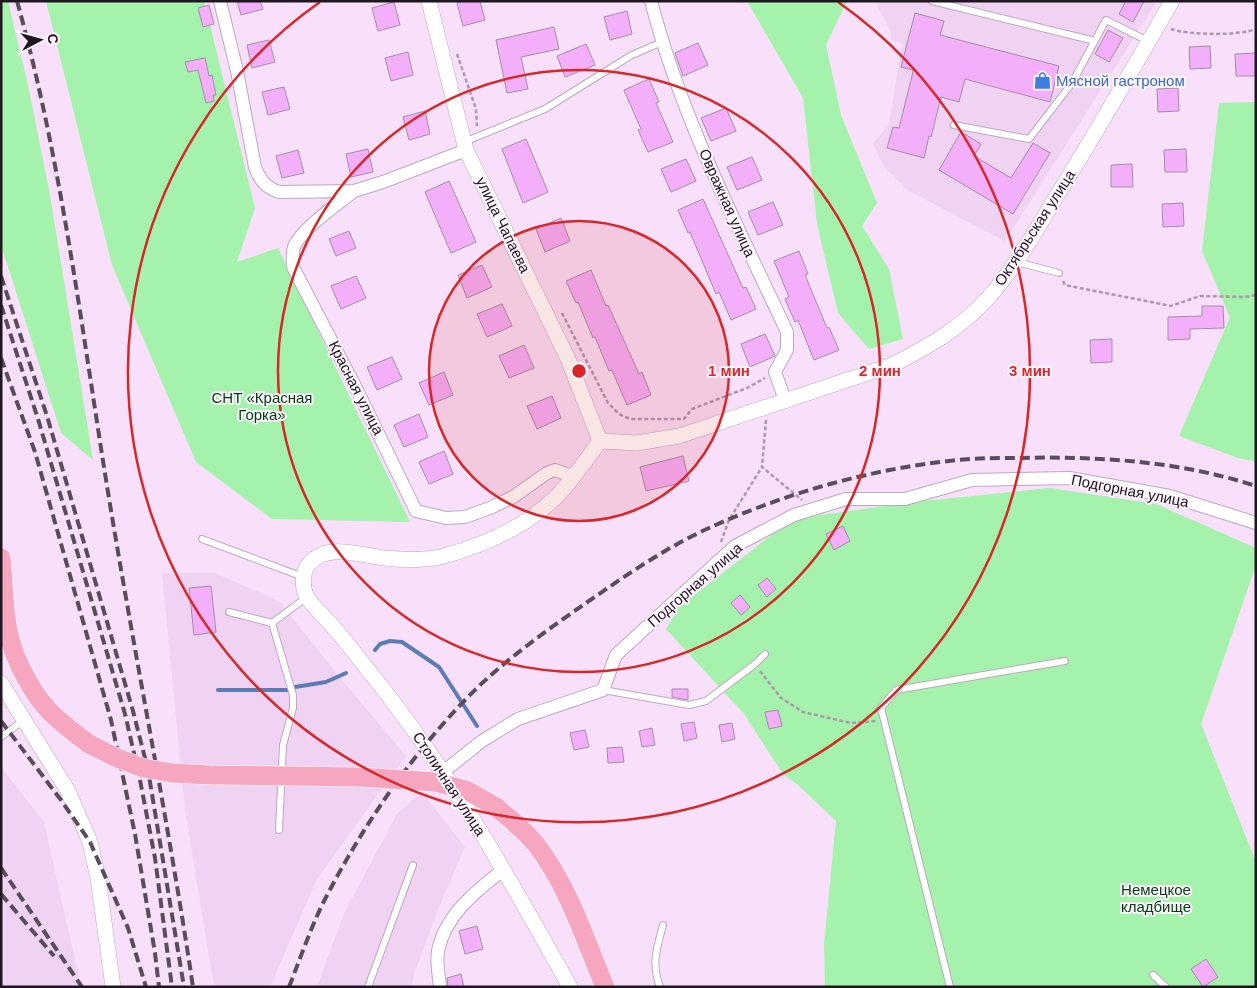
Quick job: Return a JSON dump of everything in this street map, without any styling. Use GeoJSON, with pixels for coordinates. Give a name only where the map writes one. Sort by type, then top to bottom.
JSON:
{"type":"FeatureCollection","features":[{"type":"Feature","properties":{"kind":"main road"},"geometry":{"type":"LineString","coordinates":[[1,558],[7,619],[12,646],[23,672],[44,706],[89,744],[143,768],[172,773],[211,776],[359,777],[436,782],[468,791],[496,807],[538,846],[560,880],[605,987]]}},
{"type":"Feature","properties":{"kind":"street"},"geometry":{"type":"LineString","coordinates":[[220,1],[237,71],[255,167],[259,178],[268,188],[278,192],[354,191],[382,182],[469,143]]}},
{"type":"Feature","properties":{"kind":"street","name":"улица Чапаева"},"geometry":{"type":"LineString","coordinates":[[429,1],[469,143],[568,359],[600,441]]}},
{"type":"Feature","properties":{"kind":"street","name":"Овражная улица"},"geometry":{"type":"LineString","coordinates":[[651,1],[662,42],[701,145],[787,332],[788,350],[775,372]]}},
{"type":"Feature","properties":{"kind":"street","name":"Октябрьская улица"},"geometry":{"type":"LineString","coordinates":[[600,441],[637,443],[679,436],[892,365],[924,349],[953,331],[988,298],[1016,262],[1086,148],[1172,1]]}},
{"type":"Feature","properties":{"kind":"street","name":"Красная улица"},"geometry":{"type":"LineString","coordinates":[[354,191],[317,220],[302,236],[294,247],[293,267],[358,392],[416,511],[446,518],[466,517],[514,497],[548,472],[555,470],[572,476]]}},
{"type":"Feature","properties":{"kind":"street"},"geometry":{"type":"LineString","coordinates":[[775,372],[785,400]]}},
{"type":"Feature","properties":{"kind":"street"},"geometry":{"type":"LineString","coordinates":[[307,597],[303,577],[306,567],[314,558],[327,552],[345,552],[414,560],[441,557],[500,535],[533,517],[556,497],[600,441]]}},
{"type":"Feature","properties":{"kind":"street","name":"Подгорная улица"},"geometry":{"type":"LineString","coordinates":[[602,690],[616,656],[735,546],[794,515],[846,499],[905,499],[972,480],[1069,478],[1170,496],[1256,523]]}},
{"type":"Feature","properties":{"kind":"street","name":"Столичная улица"},"geometry":{"type":"LineString","coordinates":[[307,597],[338,631],[426,745],[503,870],[570,987]]}},
{"type":"Feature","properties":{"kind":"street"},"geometry":{"type":"LineString","coordinates":[[1,683],[68,791],[90,842],[98,878],[113,987]]}},
{"type":"Feature","properties":{"kind":"street"},"geometry":{"type":"LineString","coordinates":[[443,772],[482,740],[518,719],[602,690]]}},
{"type":"Feature","properties":{"kind":"street"},"geometry":{"type":"LineString","coordinates":[[440,987],[438,952],[446,927],[466,901],[503,870]]}},
{"type":"Feature","properties":{"kind":"lane"},"geometry":{"type":"LineString","coordinates":[[932,1],[1095,41]]}},
{"type":"Feature","properties":{"kind":"lane"},"geometry":{"type":"LineString","coordinates":[[954,125],[1029,139],[1072,83],[1106,20],[1149,41]]}},
{"type":"Feature","properties":{"kind":"lane"},"geometry":{"type":"LineString","coordinates":[[469,143],[546,109],[630,56],[662,42]]}},
{"type":"Feature","properties":{"kind":"lane"},"geometry":{"type":"LineString","coordinates":[[1016,262],[1059,273]]}},
{"type":"Feature","properties":{"kind":"lane"},"geometry":{"type":"LineString","coordinates":[[202,539],[303,577]]}},
{"type":"Feature","properties":{"kind":"lane"},"geometry":{"type":"LineString","coordinates":[[272,623],[307,597]]}},
{"type":"Feature","properties":{"kind":"lane"},"geometry":{"type":"LineString","coordinates":[[229,612],[272,623]]}},
{"type":"Feature","properties":{"kind":"lane"},"geometry":{"type":"LineString","coordinates":[[272,623],[293,695],[293,708],[283,745],[279,830]]}},
{"type":"Feature","properties":{"kind":"lane"},"geometry":{"type":"LineString","coordinates":[[602,690],[689,705],[706,701],[755,664],[765,654]]}},
{"type":"Feature","properties":{"kind":"lane"},"geometry":{"type":"LineString","coordinates":[[950,987],[881,708],[896,690],[1065,661]]}},
{"type":"Feature","properties":{"kind":"lane"},"geometry":{"type":"LineString","coordinates":[[1,737],[24,720]]}},
{"type":"Feature","properties":{"kind":"lane"},"geometry":{"type":"LineString","coordinates":[[368,987],[413,865]]}},
{"type":"Feature","properties":{"kind":"lane"},"geometry":{"type":"LineString","coordinates":[[660,987],[655,974],[654,958],[662,924]]}},
{"type":"Feature","properties":{"kind":"lane"},"geometry":{"type":"LineString","coordinates":[[1153,975],[1166,987]]}},
{"type":"Feature","properties":{"kind":"path"},"geometry":{"type":"LineString","coordinates":[[1158,25],[1181,33],[1249,32],[1256,29]]}},
{"type":"Feature","properties":{"kind":"path"},"geometry":{"type":"LineString","coordinates":[[457,53],[476,109],[469,143]]}},
{"type":"Feature","properties":{"kind":"path"},"geometry":{"type":"LineString","coordinates":[[1059,273],[1065,285],[1171,306],[1200,296],[1245,297],[1256,295]]}},
{"type":"Feature","properties":{"kind":"path"},"geometry":{"type":"LineString","coordinates":[[559,307],[608,403],[619,414],[630,418],[684,419],[692,409],[747,388],[775,372]]}},
{"type":"Feature","properties":{"kind":"path"},"geometry":{"type":"LineString","coordinates":[[720,544],[729,520],[762,467],[767,406]]}},
{"type":"Feature","properties":{"kind":"path"},"geometry":{"type":"LineString","coordinates":[[762,467],[812,509]]}},
{"type":"Feature","properties":{"kind":"path"},"geometry":{"type":"LineString","coordinates":[[755,664],[781,698],[804,712],[851,723],[884,720]]}},
{"type":"Feature","properties":{"kind":"shaded area"},"geometry":{"type":"Polygon","coordinates":[[[880,1],[1157,1],[1005,241],[907,190],[884,167],[873,143],[889,125],[902,43],[891,40],[891,32],[877,6],[880,1]]]}},
{"type":"Feature","properties":{"kind":"shaded area"},"geometry":{"type":"Polygon","coordinates":[[[162,573],[215,573],[279,601],[406,756],[317,879],[270,987],[214,987],[185,810],[162,573]]]}},
{"type":"Feature","properties":{"kind":"shaded area"},"geometry":{"type":"Polygon","coordinates":[[[1,767],[44,822],[81,987],[1,987],[1,767]]]}},
{"type":"Feature","properties":{"kind":"shaded area"},"geometry":{"type":"Polygon","coordinates":[[[422,792],[465,847],[440,905],[414,974],[412,987],[317,987],[345,911],[397,814],[422,792]]]}},
{"type":"Feature","properties":{"kind":"green space"},"geometry":{"type":"Polygon","coordinates":[[[1,1],[8,1],[28,85],[50,195],[93,460],[61,433],[1,245],[1,1]]]}},
{"type":"Feature","properties":{"kind":"green space","name":"СНТ «Красная Горка»"},"geometry":{"type":"Polygon","coordinates":[[[46,1],[204,1],[255,208],[237,262],[278,248],[410,522],[272,519],[196,462],[112,265],[46,1]]]}},
{"type":"Feature","properties":{"kind":"green space"},"geometry":{"type":"Polygon","coordinates":[[[747,1],[847,1],[826,45],[841,115],[877,203],[862,226],[889,269],[903,339],[869,349],[838,313],[817,224],[803,98],[747,1]]]}},
{"type":"Feature","properties":{"kind":"green space"},"geometry":{"type":"Polygon","coordinates":[[[1256,102],[1256,462],[1238,458],[1179,436],[1230,317],[1202,251],[1219,103],[1256,102]]]}},
{"type":"Feature","properties":{"kind":"green space","name":"Немецкое кладбище"},"geometry":{"type":"Polygon","coordinates":[[[1050,488],[1156,504],[1256,548],[1256,565],[1201,724],[1256,862],[1256,987],[825,987],[824,944],[836,821],[799,786],[783,774],[744,714],[666,629],[679,607],[792,519],[914,502],[1050,488]]]}},
{"type":"Feature","properties":{"kind":"building"},"geometry":{"type":"Polygon","coordinates":[[[237,1],[260,1],[263,9],[241,15],[237,1]]]}},
{"type":"Feature","properties":{"kind":"building"},"geometry":{"type":"Polygon","coordinates":[[[480,1],[485,20],[463,26],[457,3],[480,1]]]}},
{"type":"Feature","properties":{"kind":"building"},"geometry":{"type":"Polygon","coordinates":[[[1126,1],[1144,1],[1133,22],[1119,14],[1126,1]]]}},
{"type":"Feature","properties":{"kind":"building"},"geometry":{"type":"Polygon","coordinates":[[[394,2],[400,25],[378,31],[372,8],[394,2]]]}},
{"type":"Feature","properties":{"kind":"building"},"geometry":{"type":"Polygon","coordinates":[[[209,5],[214,24],[203,27],[198,8],[209,5]]]}},
{"type":"Feature","properties":{"kind":"building"},"geometry":{"type":"Polygon","coordinates":[[[627,11],[632,34],[610,40],[604,17],[627,11]]]}},
{"type":"Feature","properties":{"kind":"building"},"geometry":{"type":"Polygon","coordinates":[[[915,13],[944,21],[940,35],[1059,66],[1050,102],[965,79],[959,102],[941,97],[924,158],[887,148],[893,127],[899,128],[912,76],[913,70],[901,67],[915,13]]]}},
{"type":"Feature","properties":{"kind":"building"},"geometry":{"type":"Polygon","coordinates":[[[554,27],[559,49],[521,57],[528,89],[507,93],[496,40],[554,27]]]}},
{"type":"Feature","properties":{"kind":"building"},"geometry":{"type":"Polygon","coordinates":[[[1108,30],[1123,38],[1109,62],[1095,54],[1108,30]]]}},
{"type":"Feature","properties":{"kind":"building"},"geometry":{"type":"Polygon","coordinates":[[[269,40],[275,62],[252,68],[247,45],[269,40]]]}},
{"type":"Feature","properties":{"kind":"building"},"geometry":{"type":"Polygon","coordinates":[[[698,43],[708,65],[683,76],[675,53],[698,43]]]}},
{"type":"Feature","properties":{"kind":"building"},"geometry":{"type":"Polygon","coordinates":[[[586,44],[595,65],[565,77],[557,56],[586,44]]]}},
{"type":"Feature","properties":{"kind":"building"},"geometry":{"type":"Polygon","coordinates":[[[1210,46],[1211,68],[1190,69],[1189,47],[1210,46]]]}},
{"type":"Feature","properties":{"kind":"building"},"geometry":{"type":"Polygon","coordinates":[[[408,52],[413,75],[391,81],[385,58],[408,52]]]}},
{"type":"Feature","properties":{"kind":"building"},"geometry":{"type":"Polygon","coordinates":[[[1256,53],[1256,76],[1236,76],[1235,54],[1256,53]]]}},
{"type":"Feature","properties":{"kind":"building"},"geometry":{"type":"Polygon","coordinates":[[[205,58],[209,76],[212,75],[216,95],[213,95],[214,101],[206,103],[198,70],[188,72],[185,62],[205,58]]]}},
{"type":"Feature","properties":{"kind":"building"},"geometry":{"type":"Polygon","coordinates":[[[649,79],[659,102],[656,103],[673,142],[648,152],[638,130],[641,129],[624,90],[649,79]]]}},
{"type":"Feature","properties":{"kind":"building"},"geometry":{"type":"Polygon","coordinates":[[[284,87],[290,109],[268,115],[262,92],[284,87]]]}},
{"type":"Feature","properties":{"kind":"building"},"geometry":{"type":"Polygon","coordinates":[[[1178,88],[1179,111],[1158,112],[1157,89],[1178,88]]]}},
{"type":"Feature","properties":{"kind":"building"},"geometry":{"type":"Polygon","coordinates":[[[726,108],[736,131],[711,141],[701,118],[726,108]]]}},
{"type":"Feature","properties":{"kind":"building"},"geometry":{"type":"Polygon","coordinates":[[[425,111],[430,134],[409,140],[403,117],[425,111]]]}},
{"type":"Feature","properties":{"kind":"building"},"geometry":{"type":"Polygon","coordinates":[[[961,132],[981,144],[974,156],[1011,178],[1033,143],[1050,153],[1013,214],[939,170],[961,132]]]}},
{"type":"Feature","properties":{"kind":"building"},"geometry":{"type":"Polygon","coordinates":[[[526,139],[548,192],[523,203],[502,149],[526,139]]]}},
{"type":"Feature","properties":{"kind":"building"},"geometry":{"type":"Polygon","coordinates":[[[368,149],[373,172],[351,177],[346,154],[368,149]]]}},
{"type":"Feature","properties":{"kind":"building"},"geometry":{"type":"Polygon","coordinates":[[[1186,149],[1187,172],[1165,172],[1164,150],[1186,149]]]}},
{"type":"Feature","properties":{"kind":"building"},"geometry":{"type":"Polygon","coordinates":[[[298,150],[304,173],[282,178],[276,156],[298,150]]]}},
{"type":"Feature","properties":{"kind":"building"},"geometry":{"type":"Polygon","coordinates":[[[752,157],[762,180],[737,190],[727,167],[752,157]]]}},
{"type":"Feature","properties":{"kind":"building"},"geometry":{"type":"Polygon","coordinates":[[[686,159],[696,181],[671,192],[661,169],[686,159]]]}},
{"type":"Feature","properties":{"kind":"building"},"geometry":{"type":"Polygon","coordinates":[[[1132,164],[1133,187],[1111,187],[1111,165],[1132,164]]]}},
{"type":"Feature","properties":{"kind":"building"},"geometry":{"type":"Polygon","coordinates":[[[449,181],[476,242],[451,253],[425,192],[449,181]]]}},
{"type":"Feature","properties":{"kind":"building"},"geometry":{"type":"Polygon","coordinates":[[[703,199],[743,288],[746,287],[756,309],[731,320],[719,292],[716,294],[690,232],[688,233],[678,210],[703,199]]]}},
{"type":"Feature","properties":{"kind":"building"},"geometry":{"type":"Polygon","coordinates":[[[773,202],[783,225],[758,235],[748,212],[773,202]]]}},
{"type":"Feature","properties":{"kind":"building"},"geometry":{"type":"Polygon","coordinates":[[[1183,203],[1184,226],[1163,227],[1162,204],[1183,203]]]}},
{"type":"Feature","properties":{"kind":"building"},"geometry":{"type":"Polygon","coordinates":[[[561,218],[570,241],[545,252],[536,229],[561,218]]]}},
{"type":"Feature","properties":{"kind":"building"},"geometry":{"type":"Polygon","coordinates":[[[349,231],[356,248],[336,256],[329,239],[349,231]]]}},
{"type":"Feature","properties":{"kind":"building"},"geometry":{"type":"Polygon","coordinates":[[[799,251],[808,274],[805,275],[827,328],[829,327],[839,350],[814,360],[798,320],[795,322],[785,299],[789,297],[774,261],[799,251]]]}},
{"type":"Feature","properties":{"kind":"building"},"geometry":{"type":"Polygon","coordinates":[[[482,265],[492,287],[467,298],[458,275],[482,265]]]}},
{"type":"Feature","properties":{"kind":"building"},"geometry":{"type":"Polygon","coordinates":[[[591,270],[606,306],[608,305],[639,374],[642,372],[651,395],[627,405],[612,370],[609,371],[595,337],[593,338],[578,302],[576,303],[566,281],[591,270]]]}},
{"type":"Feature","properties":{"kind":"building"},"geometry":{"type":"Polygon","coordinates":[[[356,276],[366,298],[341,309],[331,286],[356,276]]]}},
{"type":"Feature","properties":{"kind":"building"},"geometry":{"type":"Polygon","coordinates":[[[502,304],[512,326],[487,337],[477,314],[502,304]]]}},
{"type":"Feature","properties":{"kind":"building"},"geometry":{"type":"Polygon","coordinates":[[[1202,306],[1223,306],[1224,328],[1190,329],[1190,339],[1168,340],[1168,317],[1202,316],[1202,306]]]}},
{"type":"Feature","properties":{"kind":"building"},"geometry":{"type":"Polygon","coordinates":[[[765,334],[775,356],[750,367],[741,344],[765,334]]]}},
{"type":"Feature","properties":{"kind":"building"},"geometry":{"type":"Polygon","coordinates":[[[1112,339],[1112,362],[1091,363],[1090,340],[1112,339]]]}},
{"type":"Feature","properties":{"kind":"building"},"geometry":{"type":"Polygon","coordinates":[[[524,345],[534,368],[509,378],[499,356],[524,345]]]}},
{"type":"Feature","properties":{"kind":"building"},"geometry":{"type":"Polygon","coordinates":[[[392,357],[402,379],[377,390],[367,367],[392,357]]]}},
{"type":"Feature","properties":{"kind":"building"},"geometry":{"type":"Polygon","coordinates":[[[444,372],[453,395],[429,405],[419,383],[444,372]]]}},
{"type":"Feature","properties":{"kind":"building"},"geometry":{"type":"Polygon","coordinates":[[[552,396],[561,418],[537,429],[527,406],[552,396]]]}},
{"type":"Feature","properties":{"kind":"building"},"geometry":{"type":"Polygon","coordinates":[[[419,414],[428,437],[404,447],[394,425],[419,414]]]}},
{"type":"Feature","properties":{"kind":"building"},"geometry":{"type":"Polygon","coordinates":[[[444,451],[453,474],[429,484],[419,462],[444,451]]]}},
{"type":"Feature","properties":{"kind":"building"},"geometry":{"type":"Polygon","coordinates":[[[683,456],[689,481],[646,491],[640,467],[683,456]]]}},
{"type":"Feature","properties":{"kind":"building"},"geometry":{"type":"Polygon","coordinates":[[[843,526],[850,541],[834,550],[826,534],[843,526]]]}},
{"type":"Feature","properties":{"kind":"building"},"geometry":{"type":"Polygon","coordinates":[[[767,578],[776,589],[767,597],[758,585],[767,578]]]}},
{"type":"Feature","properties":{"kind":"building"},"geometry":{"type":"Polygon","coordinates":[[[211,586],[216,632],[194,635],[189,588],[211,586]]]}},
{"type":"Feature","properties":{"kind":"building"},"geometry":{"type":"Polygon","coordinates":[[[740,595],[750,607],[741,615],[731,603],[740,595]]]}},
{"type":"Feature","properties":{"kind":"building"},"geometry":{"type":"Polygon","coordinates":[[[672,689],[688,689],[688,700],[672,697],[672,689]]]}},
{"type":"Feature","properties":{"kind":"building"},"geometry":{"type":"Polygon","coordinates":[[[778,710],[782,726],[769,729],[765,712],[778,710]]]}},
{"type":"Feature","properties":{"kind":"building"},"geometry":{"type":"Polygon","coordinates":[[[694,722],[697,738],[684,741],[681,724],[694,722]]]}},
{"type":"Feature","properties":{"kind":"building"},"geometry":{"type":"Polygon","coordinates":[[[732,723],[735,739],[722,742],[719,725],[732,723]]]}},
{"type":"Feature","properties":{"kind":"building"},"geometry":{"type":"Polygon","coordinates":[[[652,728],[655,745],[642,747],[639,731],[652,728]]]}},
{"type":"Feature","properties":{"kind":"building"},"geometry":{"type":"Polygon","coordinates":[[[585,730],[589,747],[574,750],[570,733],[585,730]]]}},
{"type":"Feature","properties":{"kind":"building"},"geometry":{"type":"Polygon","coordinates":[[[622,747],[624,762],[608,763],[607,748],[622,747]]]}},
{"type":"Feature","properties":{"kind":"building"},"geometry":{"type":"Polygon","coordinates":[[[477,926],[483,949],[465,954],[459,931],[477,926]]]}},
{"type":"Feature","properties":{"kind":"building"},"geometry":{"type":"Polygon","coordinates":[[[1206,959],[1218,977],[1203,987],[1191,969],[1206,959]]]}},
{"type":"Feature","properties":{"kind":"building"},"geometry":{"type":"Polygon","coordinates":[[[461,974],[464,987],[448,987],[447,978],[461,974]]]}},
{"type":"Feature","properties":{"kind":"waterway"},"geometry":{"type":"LineString","coordinates":[[375,650],[380,644],[390,641],[402,642],[439,667],[477,726]]}},
{"type":"Feature","properties":{"kind":"waterway"},"geometry":{"type":"LineString","coordinates":[[295,687],[326,682],[346,673]]}},
{"type":"Feature","properties":{"kind":"waterway"},"geometry":{"type":"LineString","coordinates":[[218,690],[287,690]]}},
{"type":"Feature","properties":{"kind":"railway"},"geometry":{"type":"LineString","coordinates":[[17,1],[46,121],[69,242],[117,549],[173,861],[193,987]]}},
{"type":"Feature","properties":{"kind":"railway"},"geometry":{"type":"LineString","coordinates":[[1,276],[47,416],[133,711],[148,770],[184,987]]}},
{"type":"Feature","properties":{"kind":"railway"},"geometry":{"type":"LineString","coordinates":[[1,305],[38,419],[125,714],[155,858],[172,987]]}},
{"type":"Feature","properties":{"kind":"railway"},"geometry":{"type":"LineString","coordinates":[[1,358],[35,452],[111,720],[135,834],[159,987]]}},
{"type":"Feature","properties":{"kind":"railway"},"geometry":{"type":"LineString","coordinates":[[289,987],[323,903],[355,845],[391,789],[454,712],[489,677],[544,633],[630,573],[661,553],[693,536],[771,503],[836,482],[937,462],[970,459],[1108,459],[1198,471],[1256,486]]}},
{"type":"Feature","properties":{"kind":"railway"},"geometry":{"type":"LineString","coordinates":[[1,721],[61,800],[90,842],[128,928],[146,987]]}},
{"type":"Feature","properties":{"kind":"railway"},"geometry":{"type":"LineString","coordinates":[[1,868],[82,987]]}},
{"type":"Feature","properties":{"kind":"railway"},"geometry":{"type":"LineString","coordinates":[[1,894],[54,956]]}},
{"type":"Feature","properties":{"kind":"place","name":"Мясной гастроном"},"geometry":{"type":"Point","coordinates":[1042,81]}}]}
